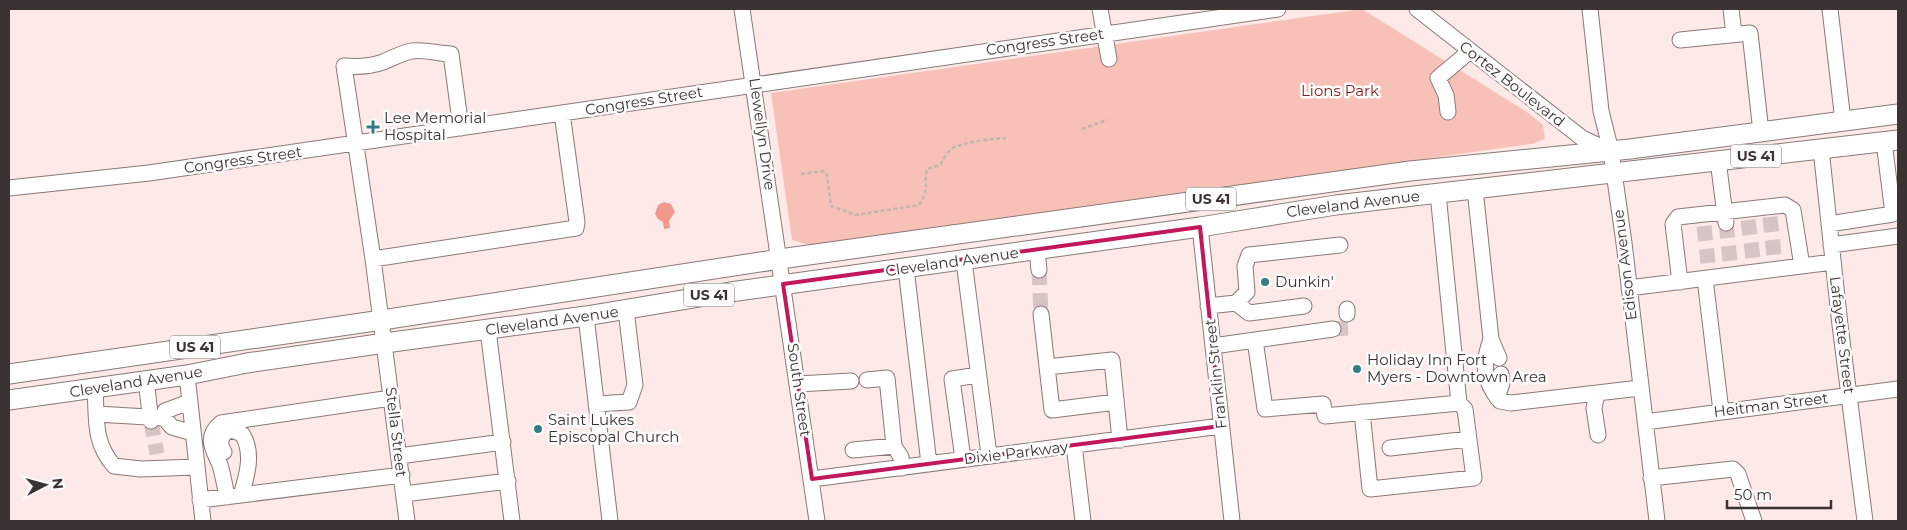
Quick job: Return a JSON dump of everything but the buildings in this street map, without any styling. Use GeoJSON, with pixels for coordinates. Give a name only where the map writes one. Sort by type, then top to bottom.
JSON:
{"type":"FeatureCollection","features":[{"type":"Feature","properties":{"kind":"main road","name":"Cleveland Avenue"},"geometry":{"type":"LineString","coordinates":[[9,374],[382,320],[780,259],[1410,172],[1611,151],[1898,114]]}},
{"type":"Feature","properties":{"kind":"main road","name":"Cleveland Avenue"},"geometry":{"type":"LineString","coordinates":[[9,400],[187,375],[247,363],[586,316],[783,284],[1200,228],[1326,207],[1891,141]]}},
{"type":"Feature","properties":{"kind":"main road"},"geometry":{"type":"LineString","coordinates":[[1200,228],[1236,196]]}},
{"type":"Feature","properties":{"kind":"street","name":"Llewellyn Drive"},"geometry":{"type":"LineString","coordinates":[[742,9],[780,259]]}},
{"type":"Feature","properties":{"kind":"street"},"geometry":{"type":"LineString","coordinates":[[1100,9],[1109,59]]}},
{"type":"Feature","properties":{"kind":"street","name":"Congress Street"},"geometry":{"type":"LineString","coordinates":[[9,188],[150,174],[754,84],[1278,9]]}},
{"type":"Feature","properties":{"kind":"street","name":"Cortez Boulevard"},"geometry":{"type":"LineString","coordinates":[[1417,9],[1582,138],[1611,151]]}},
{"type":"Feature","properties":{"kind":"street","name":"Edison Avenue"},"geometry":{"type":"LineString","coordinates":[[1590,9],[1601,111],[1611,151],[1614,173],[1657,521]]}},
{"type":"Feature","properties":{"kind":"street"},"geometry":{"type":"LineString","coordinates":[[1731,9],[1734,34]]}},
{"type":"Feature","properties":{"kind":"street"},"geometry":{"type":"LineString","coordinates":[[1830,9],[1843,121]]}},
{"type":"Feature","properties":{"kind":"street"},"geometry":{"type":"LineString","coordinates":[[1680,40],[1750,33],[1761,132]]}},
{"type":"Feature","properties":{"kind":"street","name":"Stella Street"},"geometry":{"type":"LineString","coordinates":[[408,521],[382,320],[344,66],[378,64],[391,56],[412,51],[425,50],[441,54],[451,54],[461,128]]}},
{"type":"Feature","properties":{"kind":"street"},"geometry":{"type":"LineString","coordinates":[[1448,112],[1446,95],[1438,78],[1470,51]]}},
{"type":"Feature","properties":{"kind":"street"},"geometry":{"type":"LineString","coordinates":[[373,259],[576,228],[577,222],[562,113]]}},
{"type":"Feature","properties":{"kind":"street"},"geometry":{"type":"LineString","coordinates":[[1829,224],[1893,214],[1891,141]]}},
{"type":"Feature","properties":{"kind":"street","name":"Lafayette Street"},"geometry":{"type":"LineString","coordinates":[[1821,149],[1865,521]]}},
{"type":"Feature","properties":{"kind":"street"},"geometry":{"type":"LineString","coordinates":[[1718,160],[1725,217]]}},
{"type":"Feature","properties":{"kind":"street"},"geometry":{"type":"LineString","coordinates":[[1475,190],[1491,339],[1499,358]]}},
{"type":"Feature","properties":{"kind":"street"},"geometry":{"type":"LineString","coordinates":[[1362,412],[1370,489],[1474,478],[1465,409],[1459,403],[1438,194]]}},
{"type":"Feature","properties":{"kind":"street"},"geometry":{"type":"LineString","coordinates":[[1680,282],[1673,224],[1678,217],[1704,220],[1770,212],[1785,206],[1793,210],[1802,266]]}},
{"type":"Feature","properties":{"kind":"street","name":"Franklin Street"},"geometry":{"type":"LineString","coordinates":[[1200,228],[1232,521]]}},
{"type":"Feature","properties":{"kind":"street"},"geometry":{"type":"LineString","coordinates":[[1832,245],[1898,236]]}},
{"type":"Feature","properties":{"kind":"street"},"geometry":{"type":"LineString","coordinates":[[1208,306],[1236,303],[1246,292],[1245,266],[1249,255],[1297,248],[1340,245]]}},
{"type":"Feature","properties":{"kind":"street"},"geometry":{"type":"LineString","coordinates":[[1037,250],[1039,270]]}},
{"type":"Feature","properties":{"kind":"street","name":"South Street"},"geometry":{"type":"LineString","coordinates":[[780,259],[817,521]]}},
{"type":"Feature","properties":{"kind":"street"},"geometry":{"type":"LineString","coordinates":[[964,261],[989,456]]}},
{"type":"Feature","properties":{"kind":"street"},"geometry":{"type":"LineString","coordinates":[[1629,288],[1680,282],[1731,268],[1775,262],[1802,266],[1833,262]]}},
{"type":"Feature","properties":{"kind":"street"},"geometry":{"type":"LineString","coordinates":[[906,268],[929,464]]}},
{"type":"Feature","properties":{"kind":"street"},"geometry":{"type":"LineString","coordinates":[[1708,273],[1721,411]]}},
{"type":"Feature","properties":{"kind":"street"},"geometry":{"type":"LineString","coordinates":[[1236,303],[1249,313],[1304,306]]}},
{"type":"Feature","properties":{"kind":"street"},"geometry":{"type":"LineString","coordinates":[[596,404],[629,402],[635,385],[626,310]]}},
{"type":"Feature","properties":{"kind":"street"},"geometry":{"type":"LineString","coordinates":[[1041,314],[1052,410],[1116,402]]}},
{"type":"Feature","properties":{"kind":"street"},"geometry":{"type":"LineString","coordinates":[[586,316],[610,521]]}},
{"type":"Feature","properties":{"kind":"street"},"geometry":{"type":"LineString","coordinates":[[1213,346],[1333,329]]}},
{"type":"Feature","properties":{"kind":"street"},"geometry":{"type":"LineString","coordinates":[[488,330],[512,521]]}},
{"type":"Feature","properties":{"kind":"street"},"geometry":{"type":"LineString","coordinates":[[1491,339],[1485,357],[1488,385],[1500,402],[1511,403],[1640,388]]}},
{"type":"Feature","properties":{"kind":"street"},"geometry":{"type":"LineString","coordinates":[[1255,340],[1266,409],[1323,404],[1325,416],[1459,403]]}},
{"type":"Feature","properties":{"kind":"street"},"geometry":{"type":"LineString","coordinates":[[1047,367],[1112,360],[1120,440]]}},
{"type":"Feature","properties":{"kind":"street"},"geometry":{"type":"LineString","coordinates":[[1497,398],[1502,383],[1501,374]]}},
{"type":"Feature","properties":{"kind":"street"},"geometry":{"type":"LineString","coordinates":[[187,375],[203,521]]}},
{"type":"Feature","properties":{"kind":"street"},"geometry":{"type":"LineString","coordinates":[[963,459],[952,379],[978,375]]}},
{"type":"Feature","properties":{"kind":"street"},"geometry":{"type":"LineString","coordinates":[[867,380],[886,378],[894,446],[901,457],[902,468]]}},
{"type":"Feature","properties":{"kind":"street"},"geometry":{"type":"LineString","coordinates":[[146,380],[155,418]]}},
{"type":"Feature","properties":{"kind":"street"},"geometry":{"type":"LineString","coordinates":[[798,384],[848,381]]}},
{"type":"Feature","properties":{"kind":"street"},"geometry":{"type":"LineString","coordinates":[[95,388],[98,440],[106,456],[114,466],[159,461],[197,467]]}},
{"type":"Feature","properties":{"kind":"street","name":"Heitman Street"},"geometry":{"type":"LineString","coordinates":[[1644,422],[1898,389]]}},
{"type":"Feature","properties":{"kind":"street"},"geometry":{"type":"LineString","coordinates":[[1597,394],[1594,408],[1598,436]]}},
{"type":"Feature","properties":{"kind":"street"},"geometry":{"type":"LineString","coordinates":[[234,496],[210,444],[214,431],[221,422],[392,398]]}},
{"type":"Feature","properties":{"kind":"street"},"geometry":{"type":"LineString","coordinates":[[155,418],[165,411],[189,402]]}},
{"type":"Feature","properties":{"kind":"street"},"geometry":{"type":"LineString","coordinates":[[97,414],[155,418],[172,427],[193,433]]}},
{"type":"Feature","properties":{"kind":"street","name":"Dixie Parkway"},"geometry":{"type":"LineString","coordinates":[[812,480],[1221,426]]}},
{"type":"Feature","properties":{"kind":"street"},"geometry":{"type":"LineString","coordinates":[[1390,448],[1469,439]]}},
{"type":"Feature","properties":{"kind":"street"},"geometry":{"type":"LineString","coordinates":[[399,456],[502,442]]}},
{"type":"Feature","properties":{"kind":"street"},"geometry":{"type":"LineString","coordinates":[[853,450],[894,446]]}},
{"type":"Feature","properties":{"kind":"street"},"geometry":{"type":"LineString","coordinates":[[1074,446],[1084,521]]}},
{"type":"Feature","properties":{"kind":"street"},"geometry":{"type":"LineString","coordinates":[[1651,478],[1733,469],[1738,474],[1754,521]]}},
{"type":"Feature","properties":{"kind":"street"},"geometry":{"type":"LineString","coordinates":[[200,500],[402,475]]}},
{"type":"Feature","properties":{"kind":"street"},"geometry":{"type":"LineString","coordinates":[[404,494],[508,482]]}},
{"type":"Feature","properties":{"kind":"path"},"geometry":{"type":"LineString","coordinates":[[1082,129],[1106,120]]}},
{"type":"Feature","properties":{"kind":"path"},"geometry":{"type":"LineString","coordinates":[[801,174],[823,171],[827,175],[832,206],[856,215],[920,205],[928,188],[925,176],[927,169],[940,165],[949,151],[955,147],[979,141],[1006,138]]}},
{"type":"Feature","properties":{"kind":"highlighted area"},"geometry":{"type":"Polygon","coordinates":[[[1200,227],[1221,426],[812,479],[783,284],[1200,227]]]}},
{"type":"Feature","properties":{"kind":"green space","name":"Lions Park"},"geometry":{"type":"Polygon","coordinates":[[[1362,9],[1527,112],[1543,125],[1545,139],[1532,144],[809,245],[792,240],[771,93],[1362,9]]]}},
{"type":"Feature","properties":{"kind":"shaded area"},"geometry":{"type":"Polygon","coordinates":[[[664,202],[671,204],[675,212],[669,221],[670,228],[664,229],[663,222],[655,214],[658,205],[664,202]]]}},
{"type":"Feature","properties":{"kind":"tunnel"},"geometry":{"type":"LineString","coordinates":[[1770,217],[1774,255]]}},
{"type":"Feature","properties":{"kind":"tunnel"},"geometry":{"type":"LineString","coordinates":[[1748,220],[1753,258]]}},
{"type":"Feature","properties":{"kind":"tunnel"},"geometry":{"type":"LineString","coordinates":[[1726,223],[1730,261]]}},
{"type":"Feature","properties":{"kind":"tunnel"},"geometry":{"type":"LineString","coordinates":[[1704,226],[1708,263]]}},
{"type":"Feature","properties":{"kind":"tunnel"},"geometry":{"type":"LineString","coordinates":[[1039,270],[1041,314]]}},
{"type":"Feature","properties":{"kind":"tunnel"},"geometry":{"type":"LineString","coordinates":[[1333,329],[1348,328],[1347,314]]}},
{"type":"Feature","properties":{"kind":"tunnel"},"geometry":{"type":"LineString","coordinates":[[151,421],[157,454]]}},
{"type":"Feature","properties":{"kind":"place","name":"Lee Memorial Hospital"},"geometry":{"type":"Point","coordinates":[373,127]}},
{"type":"Feature","properties":{"kind":"place","name":"Dunkin'"},"geometry":{"type":"Point","coordinates":[1265,282]}},
{"type":"Feature","properties":{"kind":"place","name":"Holiday Inn Fort Myers - Downtown Area"},"geometry":{"type":"Point","coordinates":[1357,369]}},
{"type":"Feature","properties":{"kind":"place","name":"Saint Lukes Episcopal Church"},"geometry":{"type":"Point","coordinates":[538,429]}}]}
